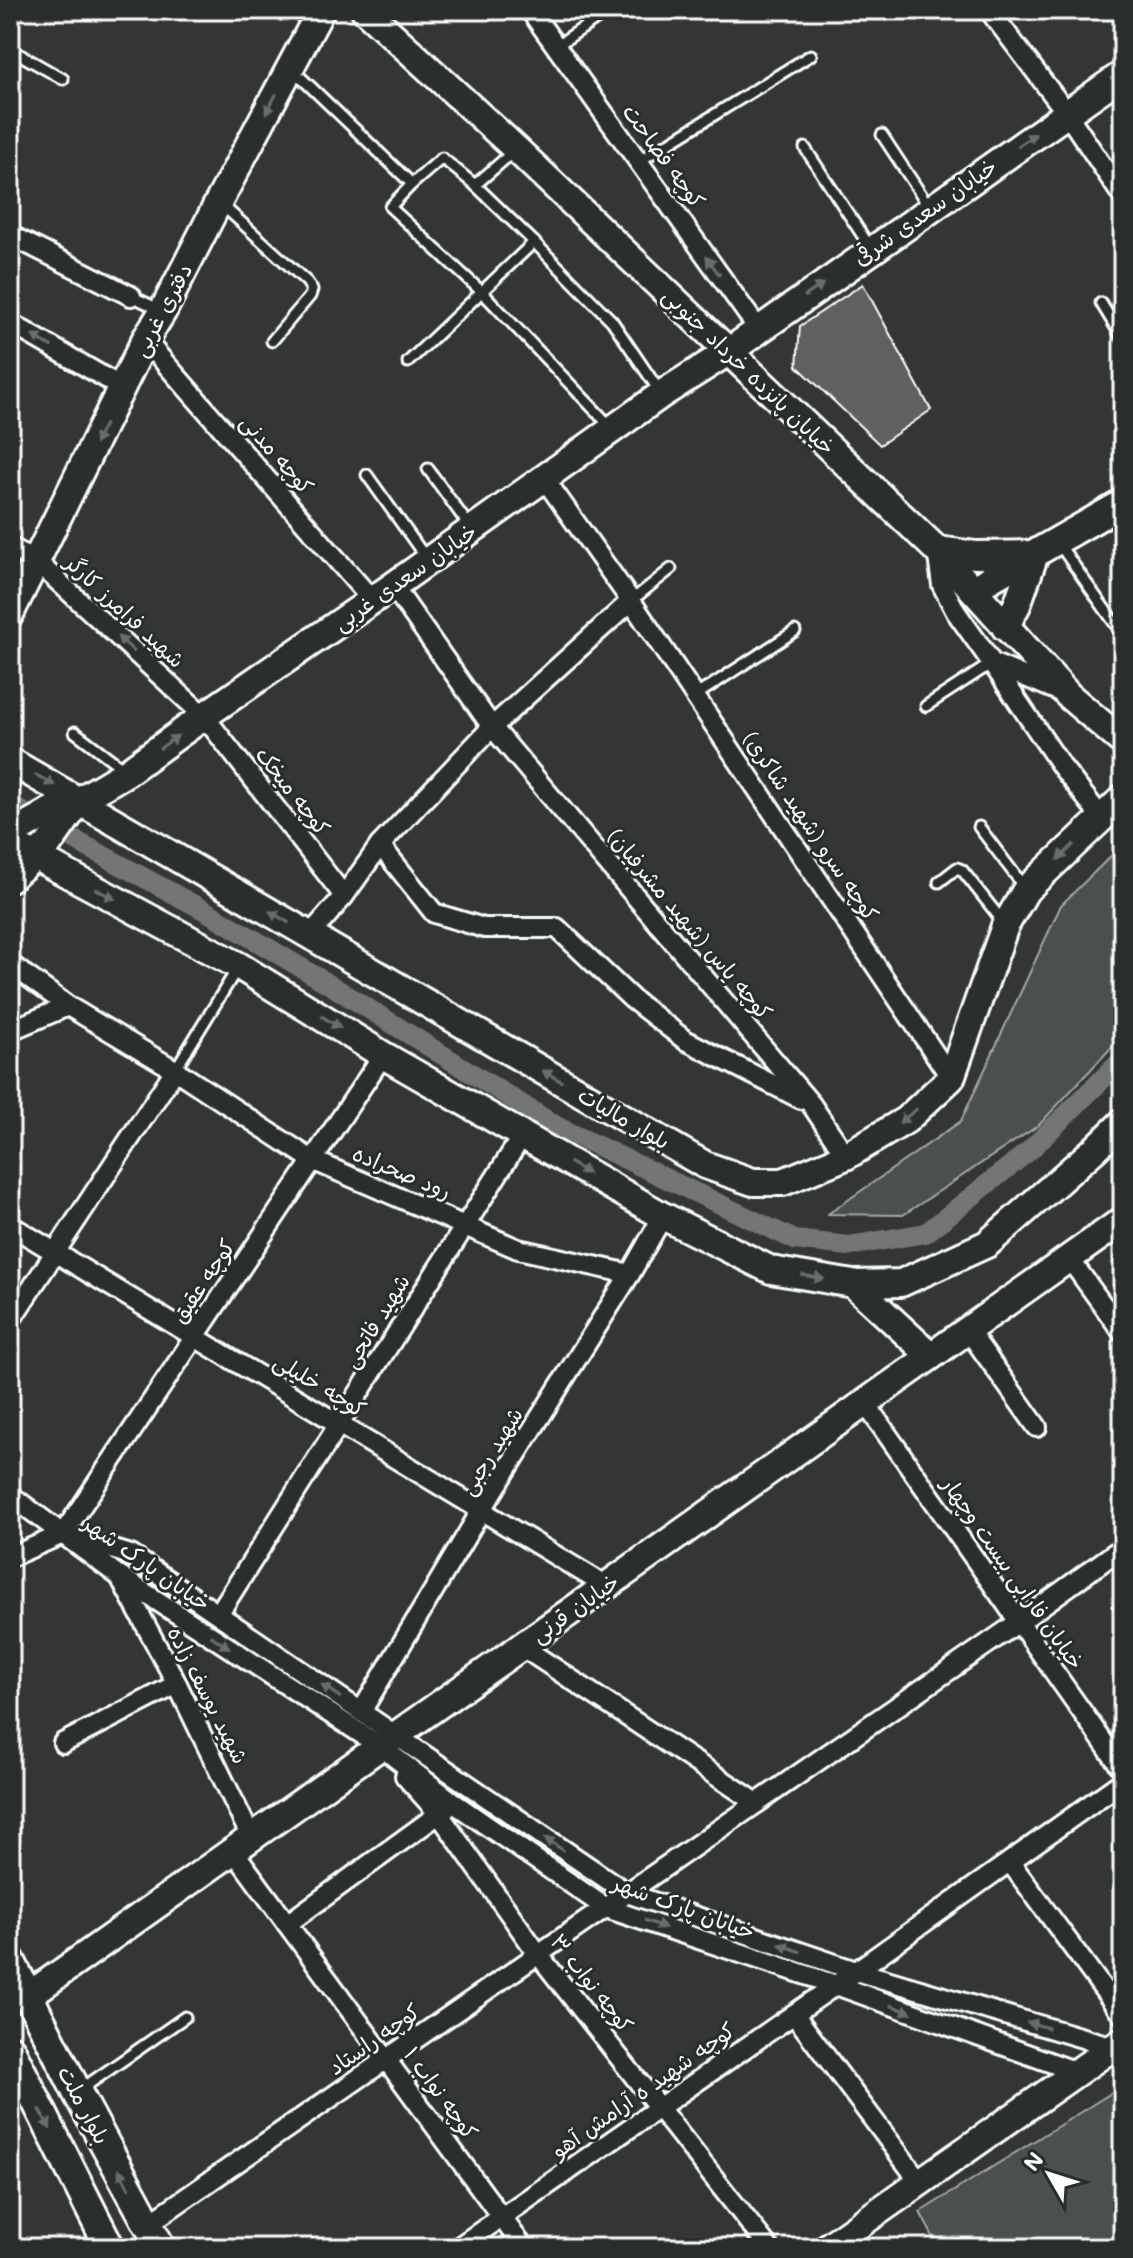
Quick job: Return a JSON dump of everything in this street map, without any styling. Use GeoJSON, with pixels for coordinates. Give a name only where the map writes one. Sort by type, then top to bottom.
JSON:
{"type":"FeatureCollection","features":[{"type":"Feature","properties":{"kind":"main road","name":"بلوار ملت"},"geometry":{"type":"LineString","coordinates":[[10,1960],[154,2236]]}},
{"type":"Feature","properties":{"kind":"main road","name":"بلوار ملت"},"geometry":{"type":"LineString","coordinates":[[10,2049],[110,2248]]}},
{"type":"Feature","properties":{"kind":"street","name":"دفتری غربی"},"geometry":{"type":"LineString","coordinates":[[10,614],[145,340],[321,10]]}},
{"type":"Feature","properties":{"kind":"street","name":"خیابان پانزده خرداد جنوبی"},"geometry":{"type":"LineString","coordinates":[[365,10],[516,149],[937,550],[1069,696],[1123,742]]}},
{"type":"Feature","properties":{"kind":"street","name":"کوچه فصاحت"},"geometry":{"type":"LineString","coordinates":[[530,10],[638,162],[766,325]]}},
{"type":"Feature","properties":{"kind":"street"},"geometry":{"type":"LineString","coordinates":[[989,10],[1066,112],[1123,197]]}},
{"type":"Feature","properties":{"kind":"street","name":"خیابان سعدی شرقی"},"geometry":{"type":"LineString","coordinates":[[728,352],[1123,74]]}},
{"type":"Feature","properties":{"kind":"street"},"geometry":{"type":"LineString","coordinates":[[10,235],[131,296]]}},
{"type":"Feature","properties":{"kind":"street"},"geometry":{"type":"LineString","coordinates":[[10,323],[123,388]]}},
{"type":"Feature","properties":{"kind":"street"},"geometry":{"type":"LineString","coordinates":[[754,377],[766,325]]}},
{"type":"Feature","properties":{"kind":"street","name":"کوچه مدنی"},"geometry":{"type":"LineString","coordinates":[[145,340],[382,593],[492,727]]}},
{"type":"Feature","properties":{"kind":"street","name":"خیابان سعدی غربی"},"geometry":{"type":"LineString","coordinates":[[80,800],[127,772],[662,394],[728,352]]}},
{"type":"Feature","properties":{"kind":"street","name":"کوچه سرو (شهید شاکری)"},"geometry":{"type":"LineString","coordinates":[[544,478],[631,601],[951,1078]]}},
{"type":"Feature","properties":{"kind":"street"},"geometry":{"type":"LineString","coordinates":[[973,589],[1123,503]]}},
{"type":"Feature","properties":{"kind":"street","name":"شهید فرامرز کارگر"},"geometry":{"type":"LineString","coordinates":[[10,547],[36,561],[204,716]]}},
{"type":"Feature","properties":{"kind":"street"},"geometry":{"type":"LineString","coordinates":[[1046,548],[976,555],[937,550],[942,585],[956,612],[1062,767],[1101,817]]}},
{"type":"Feature","properties":{"kind":"street"},"geometry":{"type":"LineString","coordinates":[[1005,627],[1046,548]]}},
{"type":"Feature","properties":{"kind":"street"},"geometry":{"type":"LineString","coordinates":[[310,935],[344,896],[380,845],[492,727],[631,601]]}},
{"type":"Feature","properties":{"kind":"street"},"geometry":{"type":"LineString","coordinates":[[992,663],[1069,696]]}},
{"type":"Feature","properties":{"kind":"street","name":"کوچه میخک"},"geometry":{"type":"LineString","coordinates":[[204,716],[344,896]]}},
{"type":"Feature","properties":{"kind":"street","name":"کوچه یاس (شهید مشرفیان)"},"geometry":{"type":"LineString","coordinates":[[492,727],[811,1104],[846,1156]]}},
{"type":"Feature","properties":{"kind":"street","name":"بلوار مالیات"},"geometry":{"type":"LineString","coordinates":[[10,761],[705,1165],[753,1182],[783,1182],[846,1156],[906,1120],[951,1078],[1005,926],[1026,890],[1123,798]]}},
{"type":"Feature","properties":{"kind":"street"},"geometry":{"type":"LineString","coordinates":[[10,878],[80,800]]}},
{"type":"Feature","properties":{"kind":"street"},"geometry":{"type":"LineString","coordinates":[[13,836],[50,834]]}},
{"type":"Feature","properties":{"kind":"street"},"geometry":{"type":"LineString","coordinates":[[13,836],[50,834],[239,966],[383,1055],[663,1216],[771,1270],[853,1284],[901,1283],[987,1244],[1123,1122]]}},
{"type":"Feature","properties":{"kind":"street"},"geometry":{"type":"LineString","coordinates":[[380,845],[434,913],[484,928],[557,928],[632,999],[685,1040],[811,1104]]}},
{"type":"Feature","properties":{"kind":"street","name":"رود صحراده"},"geometry":{"type":"LineString","coordinates":[[10,964],[68,1006],[175,1070],[312,1160],[518,1249],[630,1274]]}},
{"type":"Feature","properties":{"kind":"street"},"geometry":{"type":"LineString","coordinates":[[10,1032],[68,1006]]}},
{"type":"Feature","properties":{"kind":"street","name":"کوچه عقیق"},"geometry":{"type":"LineString","coordinates":[[63,1534],[383,1055]]}},
{"type":"Feature","properties":{"kind":"street"},"geometry":{"type":"LineString","coordinates":[[10,1321],[175,1070]]}},
{"type":"Feature","properties":{"kind":"street","name":"شهید فاتحی"},"geometry":{"type":"LineString","coordinates":[[219,1613],[522,1136]]}},
{"type":"Feature","properties":{"kind":"street","name":"شهید رجبی"},"geometry":{"type":"LineString","coordinates":[[361,1712],[663,1216]]}},
{"type":"Feature","properties":{"kind":"street","name":"خیابان قرنی"},"geometry":{"type":"LineString","coordinates":[[28,1996],[1123,1220]]}},
{"type":"Feature","properties":{"kind":"street","name":"کوچه خلیلی"},"geometry":{"type":"LineString","coordinates":[[10,1225],[606,1586]]}},
{"type":"Feature","properties":{"kind":"street"},"geometry":{"type":"LineString","coordinates":[[1069,1258],[1121,1325]]}},
{"type":"Feature","properties":{"kind":"street"},"geometry":{"type":"LineString","coordinates":[[853,1284],[931,1356]]}},
{"type":"Feature","properties":{"kind":"street"},"geometry":{"type":"LineString","coordinates":[[968,1330],[1037,1427]]}},
{"type":"Feature","properties":{"kind":"street","name":"خیابان فارابی بیست وچهار"},"geometry":{"type":"LineString","coordinates":[[865,1403],[1123,1770]]}},
{"type":"Feature","properties":{"kind":"street"},"geometry":{"type":"LineString","coordinates":[[10,1495],[63,1534]]}},
{"type":"Feature","properties":{"kind":"street"},"geometry":{"type":"LineString","coordinates":[[10,1557],[63,1534]]}},
{"type":"Feature","properties":{"kind":"street","name":"خیابان پارک شهر"},"geometry":{"type":"LineString","coordinates":[[63,1534],[119,1576],[627,1893],[856,1971],[1120,2049]]}},
{"type":"Feature","properties":{"kind":"street","name":"خیابان پارک شهر"},"geometry":{"type":"LineString","coordinates":[[63,1534],[131,1555],[361,1712],[387,1741]]}},
{"type":"Feature","properties":{"kind":"street","name":"کوچه راستاد"},"geometry":{"type":"LineString","coordinates":[[154,2236],[387,2059],[1123,1547]]}},
{"type":"Feature","properties":{"kind":"street","name":"شهید یوسف زاده"},"geometry":{"type":"LineString","coordinates":[[119,1576],[177,1684],[242,1844]]}},
{"type":"Feature","properties":{"kind":"street"},"geometry":{"type":"LineString","coordinates":[[521,1646],[757,1803]]}},
{"type":"Feature","properties":{"kind":"street"},"geometry":{"type":"LineString","coordinates":[[63,1743],[177,1684]]}},
{"type":"Feature","properties":{"kind":"street","name":"کوچه نواب ۳"},"geometry":{"type":"LineString","coordinates":[[387,1741],[446,1808],[538,1954],[769,2248]]}},
{"type":"Feature","properties":{"kind":"street","name":"کوچه شهید ه آرامش آهو"},"geometry":{"type":"LineString","coordinates":[[457,2248],[1123,1781]]}},
{"type":"Feature","properties":{"kind":"street"},"geometry":{"type":"LineString","coordinates":[[287,1924],[446,1808]]}},
{"type":"Feature","properties":{"kind":"street","name":"خیابان پارک شهر"},"geometry":{"type":"LineString","coordinates":[[446,1808],[606,1908],[836,1985],[1077,2072]]}},
{"type":"Feature","properties":{"kind":"street","name":"کوچه نواب ۱"},"geometry":{"type":"LineString","coordinates":[[242,1844],[287,1924],[524,2248]]}},
{"type":"Feature","properties":{"kind":"street"},"geometry":{"type":"LineString","coordinates":[[1010,1862],[1123,2016]]}},
{"type":"Feature","properties":{"kind":"street"},"geometry":{"type":"LineString","coordinates":[[794,2014],[920,2182]]}},
{"type":"Feature","properties":{"kind":"street"},"geometry":{"type":"LineString","coordinates":[[826,2248],[1077,2072],[1120,2049]]}},
{"type":"Feature","properties":{"kind":"lane"},"geometry":{"type":"LineString","coordinates":[[556,46],[610,10]]}},
{"type":"Feature","properties":{"kind":"lane"},"geometry":{"type":"LineString","coordinates":[[10,49],[63,79]]}},
{"type":"Feature","properties":{"kind":"lane"},"geometry":{"type":"LineString","coordinates":[[638,162],[811,55]]}},
{"type":"Feature","properties":{"kind":"lane"},"geometry":{"type":"LineString","coordinates":[[290,68],[412,184]]}},
{"type":"Feature","properties":{"kind":"lane"},"geometry":{"type":"LineString","coordinates":[[882,135],[930,208]]}},
{"type":"Feature","properties":{"kind":"lane"},"geometry":{"type":"LineString","coordinates":[[805,148],[871,250]]}},
{"type":"Feature","properties":{"kind":"lane"},"geometry":{"type":"LineString","coordinates":[[475,185],[516,149]]}},
{"type":"Feature","properties":{"kind":"lane"},"geometry":{"type":"LineString","coordinates":[[613,429],[483,293],[390,207],[442,158],[475,185],[612,321],[662,394]]}},
{"type":"Feature","properties":{"kind":"lane"},"geometry":{"type":"LineString","coordinates":[[219,201],[312,290],[272,341]]}},
{"type":"Feature","properties":{"kind":"lane"},"geometry":{"type":"LineString","coordinates":[[408,362],[534,242]]}},
{"type":"Feature","properties":{"kind":"lane"},"geometry":{"type":"LineString","coordinates":[[131,296],[163,311]]}},
{"type":"Feature","properties":{"kind":"lane"},"geometry":{"type":"LineString","coordinates":[[1101,303],[1123,339]]}},
{"type":"Feature","properties":{"kind":"lane"},"geometry":{"type":"LineString","coordinates":[[428,469],[472,530]]}},
{"type":"Feature","properties":{"kind":"lane"},"geometry":{"type":"LineString","coordinates":[[367,475],[427,561]]}},
{"type":"Feature","properties":{"kind":"lane"},"geometry":{"type":"LineString","coordinates":[[1046,548],[1123,635]]}},
{"type":"Feature","properties":{"kind":"lane"},"geometry":{"type":"LineString","coordinates":[[631,601],[671,569]]}},
{"type":"Feature","properties":{"kind":"lane"},"geometry":{"type":"LineString","coordinates":[[695,696],[795,631]]}},
{"type":"Feature","properties":{"kind":"lane"},"geometry":{"type":"LineString","coordinates":[[926,706],[992,663]]}},
{"type":"Feature","properties":{"kind":"lane"},"geometry":{"type":"LineString","coordinates":[[75,732],[127,772]]}},
{"type":"Feature","properties":{"kind":"lane"},"geometry":{"type":"LineString","coordinates":[[979,827],[1026,890]]}},
{"type":"Feature","properties":{"kind":"lane"},"geometry":{"type":"LineString","coordinates":[[939,882],[957,868],[962,870],[1005,926]]}},
{"type":"Feature","properties":{"kind":"lane"},"geometry":{"type":"LineString","coordinates":[[175,1070],[239,966]]}},
{"type":"Feature","properties":{"kind":"lane"},"geometry":{"type":"LineString","coordinates":[[77,2092],[185,2017]]}},
{"type":"Feature","properties":{"kind":"shaded area"},"geometry":{"type":"Polygon","coordinates":[[[1123,844],[1123,1035],[1039,1125],[903,1215],[828,1214],[961,1121],[1061,905],[1123,844]]]}},
{"type":"Feature","properties":{"kind":"shaded area"},"geometry":{"type":"Polygon","coordinates":[[[1116,2090],[1123,2099],[1123,2248],[939,2248],[920,2212],[1116,2090]]]}},
{"type":"Feature","properties":{"kind":"building"},"geometry":{"type":"Polygon","coordinates":[[[863,284],[931,410],[880,445],[797,366],[800,326],[863,284]]]}},
{"type":"Feature","properties":{"kind":"waterway"},"geometry":{"type":"LineString","coordinates":[[10,805],[211,914],[558,1127],[795,1240],[849,1246],[926,1233],[1030,1150],[1123,1059]]}}]}
